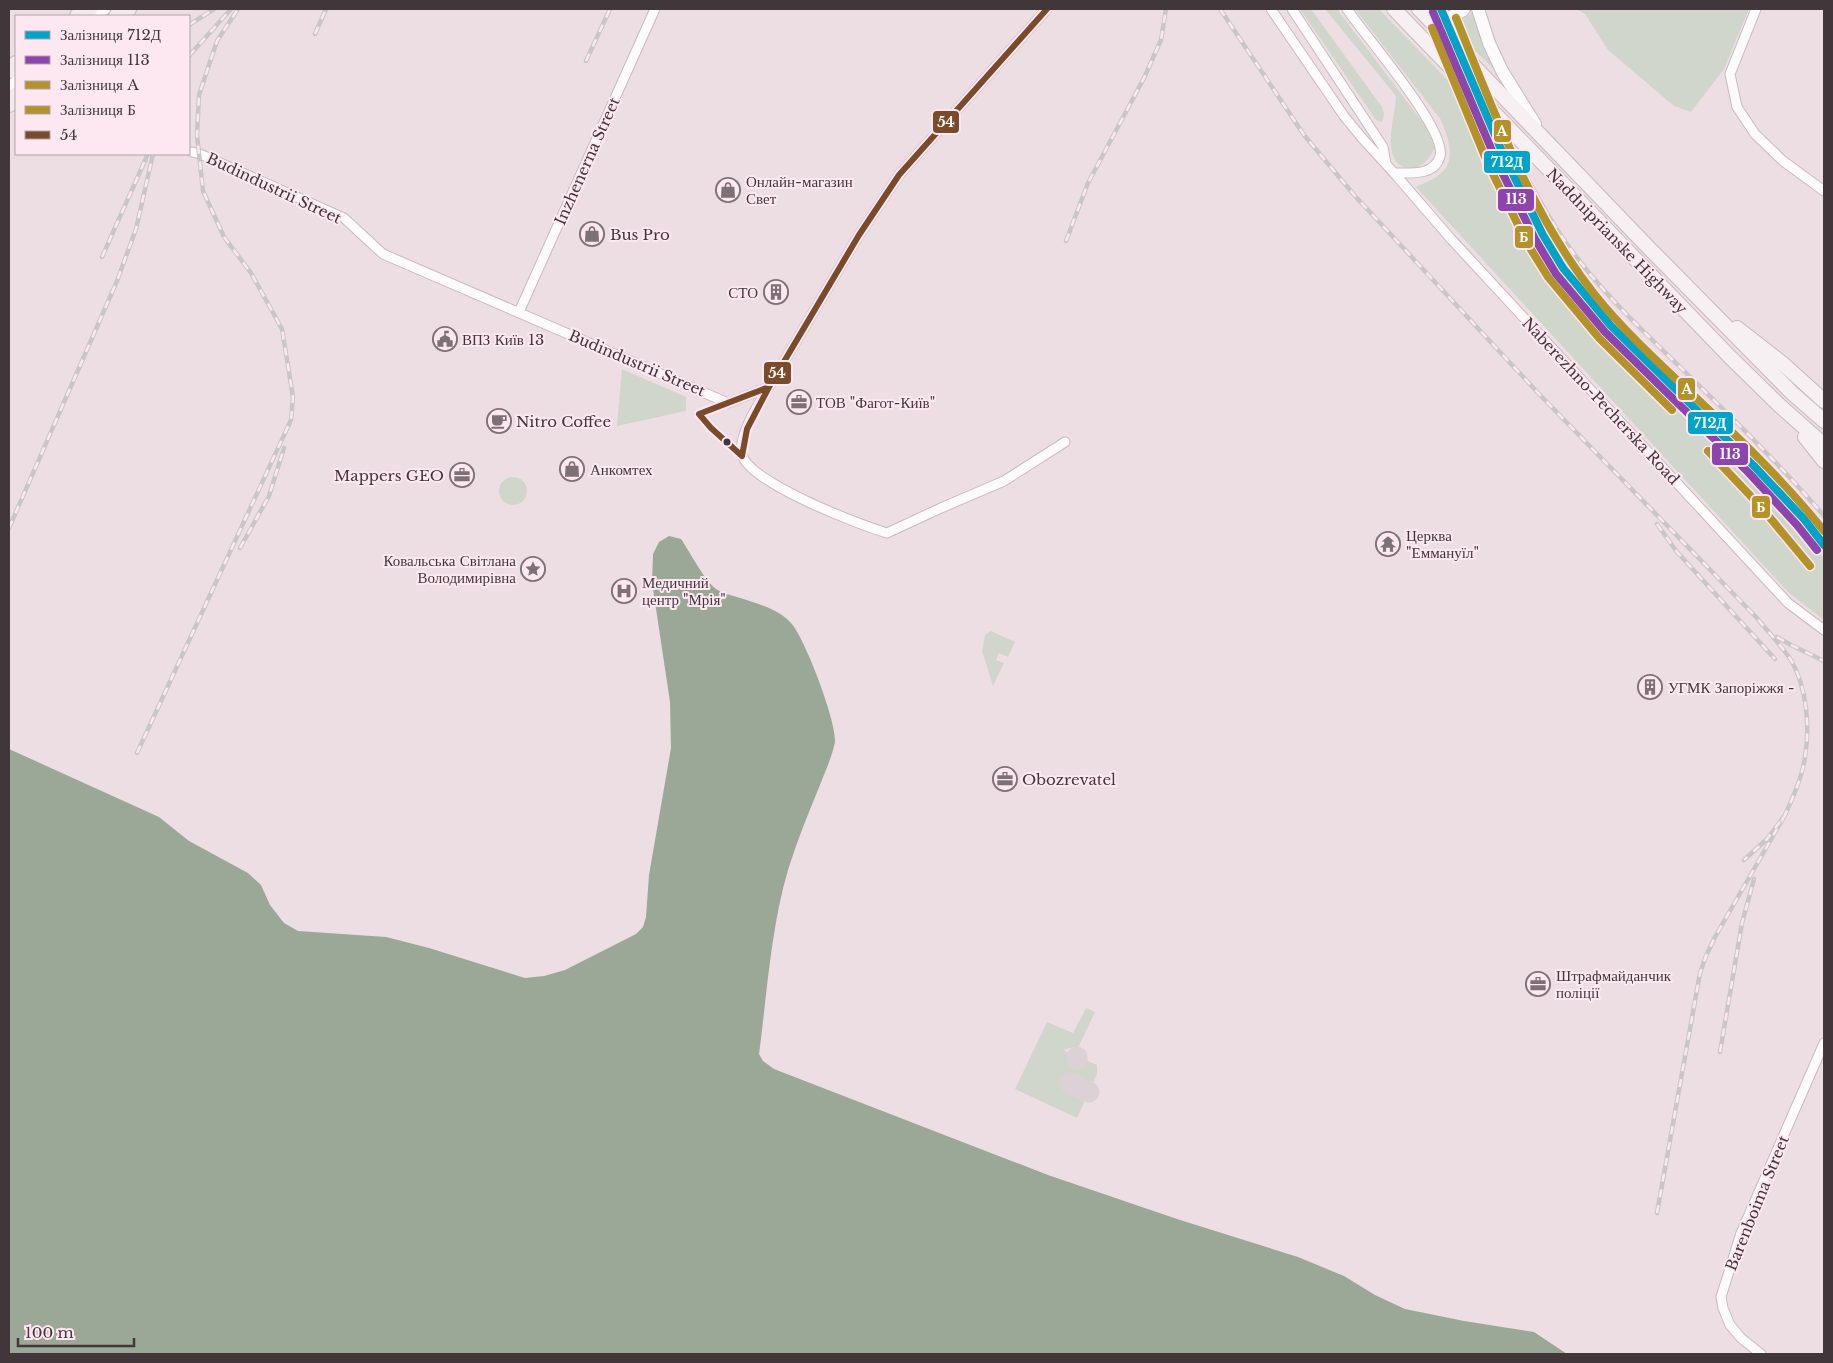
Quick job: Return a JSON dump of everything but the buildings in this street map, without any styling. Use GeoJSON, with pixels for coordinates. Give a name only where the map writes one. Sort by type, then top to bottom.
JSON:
{"type":"FeatureCollection","features":[{"type":"Feature","properties":{"kind":"main road","name":"Naddniprianske Highway"},"geometry":{"type":"LineString","coordinates":[[1394,9],[1687,313],[1779,405],[1824,446]]}},
{"type":"Feature","properties":{"kind":"main road","name":"Naddniprianske Highway"},"geometry":{"type":"LineString","coordinates":[[1419,9],[1711,311],[1791,392],[1824,421]]}},
{"type":"Feature","properties":{"kind":"main road"},"geometry":{"type":"LineString","coordinates":[[1711,311],[1751,338],[1824,401]]}},
{"type":"Feature","properties":{"kind":"main road"},"geometry":{"type":"LineString","coordinates":[[1779,405],[1824,461]]}},
{"type":"Feature","properties":{"kind":"street","name":"Inzhenerna Street"},"geometry":{"type":"LineString","coordinates":[[519,312],[655,9]]}},
{"type":"Feature","properties":{"kind":"street"},"geometry":{"type":"LineString","coordinates":[[1047,9],[899,175],[859,235],[769,387],[746,430],[742,445],[742,456],[748,466],[774,483],[829,513],[888,534],[941,508],[1004,481],[1066,442]]}},
{"type":"Feature","properties":{"kind":"street","name":"Naberezhno-Pecherska Road"},"geometry":{"type":"LineString","coordinates":[[1271,9],[1344,116],[1451,239],[1788,603],[1824,630]]}},
{"type":"Feature","properties":{"kind":"street","name":"Naberezhno-Pecherska Road"},"geometry":{"type":"LineString","coordinates":[[1292,9],[1382,147],[1386,163]]}},
{"type":"Feature","properties":{"kind":"street"},"geometry":{"type":"LineString","coordinates":[[1347,9],[1413,97],[1431,124],[1438,140],[1441,154],[1432,167],[1422,172],[1394,173]]}},
{"type":"Feature","properties":{"kind":"street"},"geometry":{"type":"LineString","coordinates":[[1426,9],[1449,18],[1462,12],[1464,9]]}},
{"type":"Feature","properties":{"kind":"street"},"geometry":{"type":"LineString","coordinates":[[1478,9],[1489,43],[1502,71],[1544,139]]}},
{"type":"Feature","properties":{"kind":"street"},"geometry":{"type":"LineString","coordinates":[[1756,9],[1730,74],[1737,107],[1755,134],[1783,161],[1824,191]]}},
{"type":"Feature","properties":{"kind":"street","name":"Budindustrii Street"},"geometry":{"type":"LineString","coordinates":[[192,152],[344,218],[383,254],[728,403],[769,387]]}},
{"type":"Feature","properties":{"kind":"street","name":"Barenboima Street"},"geometry":{"type":"LineString","coordinates":[[1761,1354],[1741,1338],[1730,1325],[1721,1297],[1741,1233],[1824,1043]]}},
{"type":"Feature","properties":{"kind":"shaded area"},"geometry":{"type":"Polygon","coordinates":[[[1300,9],[1311,9],[1382,107],[1384,114],[1382,122],[1376,120],[1300,9]]]}},
{"type":"Feature","properties":{"kind":"shaded area"},"geometry":{"type":"Polygon","coordinates":[[[1325,9],[1337,9],[1427,128],[1435,148],[1428,159],[1418,167],[1409,168],[1400,165],[1394,158],[1391,149],[1396,96],[1325,9]]]}},
{"type":"Feature","properties":{"kind":"shaded area"},"geometry":{"type":"Polygon","coordinates":[[[1355,9],[1379,9],[1461,94],[1491,159],[1495,157],[1523,218],[1555,272],[1581,306],[1615,342],[1738,460],[1779,504],[1824,558],[1824,620],[1789,593],[1416,187],[1438,175],[1449,162],[1449,144],[1446,133],[1441,120],[1355,9]]]}},
{"type":"Feature","properties":{"kind":"shaded area"},"geometry":{"type":"Polygon","coordinates":[[[1474,9],[1498,73],[1446,23],[1462,20],[1474,9]]]}},
{"type":"Feature","properties":{"kind":"shaded area"},"geometry":{"type":"Polygon","coordinates":[[[1576,9],[1749,9],[1724,69],[1691,112],[1674,106],[1608,50],[1585,14],[1576,9]]]}},
{"type":"Feature","properties":{"kind":"shaded area"},"geometry":{"type":"Polygon","coordinates":[[[622,369],[686,397],[686,411],[617,426],[622,369]]]}},
{"type":"Feature","properties":{"kind":"shaded area"},"geometry":{"type":"Polygon","coordinates":[[[513,477],[523,481],[527,491],[523,501],[513,505],[503,501],[499,491],[503,481],[513,477]]]}},
{"type":"Feature","properties":{"kind":"shaded area"},"geometry":{"type":"Polygon","coordinates":[[[669,536],[681,539],[702,573],[716,589],[780,613],[791,623],[812,662],[826,700],[834,732],[835,742],[832,753],[795,849],[777,914],[759,1054],[763,1061],[774,1069],[1048,1175],[1177,1219],[1298,1257],[1344,1276],[1375,1295],[1405,1309],[1534,1332],[1567,1354],[9,1354],[9,749],[159,817],[189,841],[248,873],[261,885],[270,905],[284,923],[298,931],[386,937],[429,948],[525,978],[544,976],[565,970],[636,934],[643,927],[646,917],[649,875],[671,748],[670,702],[652,582],[653,554],[659,542],[669,536]]]}},
{"type":"Feature","properties":{"kind":"shaded area"},"geometry":{"type":"Polygon","coordinates":[[[991,631],[1015,642],[1008,657],[999,653],[996,660],[1004,663],[993,686],[982,651],[985,635],[991,631]]]}},
{"type":"Feature","properties":{"kind":"shaded area"},"geometry":{"type":"Polygon","coordinates":[[[1086,1008],[1095,1012],[1078,1048],[1074,1047],[1063,1050],[1097,1065],[1097,1074],[1077,1118],[1015,1089],[1047,1022],[1073,1033],[1086,1008]]]}},
{"type":"Feature","properties":{"kind":"taxiway"},"geometry":{"type":"LineString","coordinates":[[1070,1083],[1089,1092]]}},
{"type":"Feature","properties":{"kind":"railway"},"geometry":{"type":"LineString","coordinates":[[190,24],[214,9]]}},
{"type":"Feature","properties":{"kind":"railway"},"geometry":{"type":"LineString","coordinates":[[190,55],[231,9]]}},
{"type":"Feature","properties":{"kind":"railway"},"geometry":{"type":"LineString","coordinates":[[137,753],[291,420],[293,397],[282,329],[251,273],[224,237],[203,191],[197,135],[199,95],[217,41],[238,9]]}},
{"type":"Feature","properties":{"kind":"railway"},"geometry":{"type":"LineString","coordinates":[[315,34],[326,9]]}},
{"type":"Feature","properties":{"kind":"railway"},"geometry":{"type":"LineString","coordinates":[[586,61],[610,9]]}},
{"type":"Feature","properties":{"kind":"railway"},"geometry":{"type":"LineString","coordinates":[[1066,241],[1088,183],[1144,78],[1161,40],[1166,9]]}},
{"type":"Feature","properties":{"kind":"railway"},"geometry":{"type":"LineString","coordinates":[[1220,9],[1304,135],[1355,196],[1540,395],[1757,618],[1787,654],[1801,683],[1806,707],[1807,733],[1802,772],[1785,815]]}},
{"type":"Feature","properties":{"kind":"railway"},"geometry":{"type":"LineString","coordinates":[[1513,152],[1551,220],[1590,273],[1627,314],[1772,458],[1824,516]]}},
{"type":"Feature","properties":{"kind":"railway"},"geometry":{"type":"LineString","coordinates":[[9,528],[117,281],[136,229],[153,155]]}},
{"type":"Feature","properties":{"kind":"railway"},"geometry":{"type":"LineString","coordinates":[[102,257],[147,156]]}},
{"type":"Feature","properties":{"kind":"railway"},"geometry":{"type":"LineString","coordinates":[[1500,158],[1543,245],[1577,295],[1615,339],[1720,439]]}},
{"type":"Feature","properties":{"kind":"railway"},"geometry":{"type":"LineString","coordinates":[[240,548],[269,496],[284,448]]}},
{"type":"Feature","properties":{"kind":"railway"},"geometry":{"type":"LineString","coordinates":[[1657,524],[1677,552],[1775,659]]}},
{"type":"Feature","properties":{"kind":"railway"},"geometry":{"type":"LineString","coordinates":[[1777,637],[1824,661]]}},
{"type":"Feature","properties":{"kind":"railway"},"geometry":{"type":"LineString","coordinates":[[1657,1213],[1700,973],[1715,937],[1785,815],[1767,839],[1744,860]]}},
{"type":"Feature","properties":{"kind":"railway"},"geometry":{"type":"LineString","coordinates":[[1720,1052],[1742,923],[1754,879]]}},
{"type":"Feature","properties":{"kind":"rail line","name":"712Д"},"geometry":{"type":"LineString","coordinates":[[1441,9],[1504,156],[1543,235],[1563,268],[1611,326],[1754,466],[1804,519],[1824,545]]}},
{"type":"Feature","properties":{"kind":"rail line","name":"113"},"geometry":{"type":"LineString","coordinates":[[1433,12],[1496,160],[1535,239],[1556,274],[1605,332],[1748,472],[1797,525],[1817,550]]}},
{"type":"Feature","properties":{"kind":"rail line","name":"A"},"geometry":{"type":"LineString","coordinates":[[1456,18],[1516,162],[1551,231],[1572,263],[1595,295],[1618,321],[1761,461],[1794,495],[1824,531]]}},
{"type":"Feature","properties":{"kind":"rail line","name":"Б"},"geometry":{"type":"LineString","coordinates":[[1432,28],[1488,164],[1527,243],[1548,277],[1599,338],[1672,410]]}},
{"type":"Feature","properties":{"kind":"rail line","name":"Б"},"geometry":{"type":"LineString","coordinates":[[1708,451],[1761,507],[1810,566]]}},
{"type":"Feature","properties":{"kind":"transit line","name":"54"},"geometry":{"type":"LineString","coordinates":[[742,456],[711,428],[699,414],[769,387],[859,235],[899,175],[1047,9]]}},
{"type":"Feature","properties":{"kind":"transit line","name":"54"},"geometry":{"type":"LineString","coordinates":[[742,456],[747,429],[769,387]]}},
{"type":"Feature","properties":{"kind":"place","name":"Онлайн-магазин Свет"},"geometry":{"type":"Point","coordinates":[728,190]}},
{"type":"Feature","properties":{"kind":"place","name":"Bus Pro"},"geometry":{"type":"Point","coordinates":[592,234]}},
{"type":"Feature","properties":{"kind":"place","name":"СТО"},"geometry":{"type":"Point","coordinates":[776,292]}},
{"type":"Feature","properties":{"kind":"place","name":"ВПЗ Київ 13"},"geometry":{"type":"Point","coordinates":[445,339]}},
{"type":"Feature","properties":{"kind":"place","name":"ТОВ \"Фагот-Київ\""},"geometry":{"type":"Point","coordinates":[799,402]}},
{"type":"Feature","properties":{"kind":"place","name":"Nitro Coffee"},"geometry":{"type":"Point","coordinates":[499,421]}},
{"type":"Feature","properties":{"kind":"place","name":"Анкомтех"},"geometry":{"type":"Point","coordinates":[572,469]}},
{"type":"Feature","properties":{"kind":"place","name":"Mappers GEO"},"geometry":{"type":"Point","coordinates":[462,475]}},
{"type":"Feature","properties":{"kind":"place","name":"Церква \"Еммануїл\""},"geometry":{"type":"Point","coordinates":[1388,544]}},
{"type":"Feature","properties":{"kind":"place","name":"Ковальська Світлана Володимирівна"},"geometry":{"type":"Point","coordinates":[533,569]}},
{"type":"Feature","properties":{"kind":"place","name":"Медичний центр \"Мрія\""},"geometry":{"type":"Point","coordinates":[624,591]}},
{"type":"Feature","properties":{"kind":"place","name":"УГМК Запоріжжя -"},"geometry":{"type":"Point","coordinates":[1650,687]}},
{"type":"Feature","properties":{"kind":"place","name":"Obozrevatel"},"geometry":{"type":"Point","coordinates":[1005,779]}},
{"type":"Feature","properties":{"kind":"place","name":"Штрафмайданчик поліції"},"geometry":{"type":"Point","coordinates":[1538,984]}}]}
